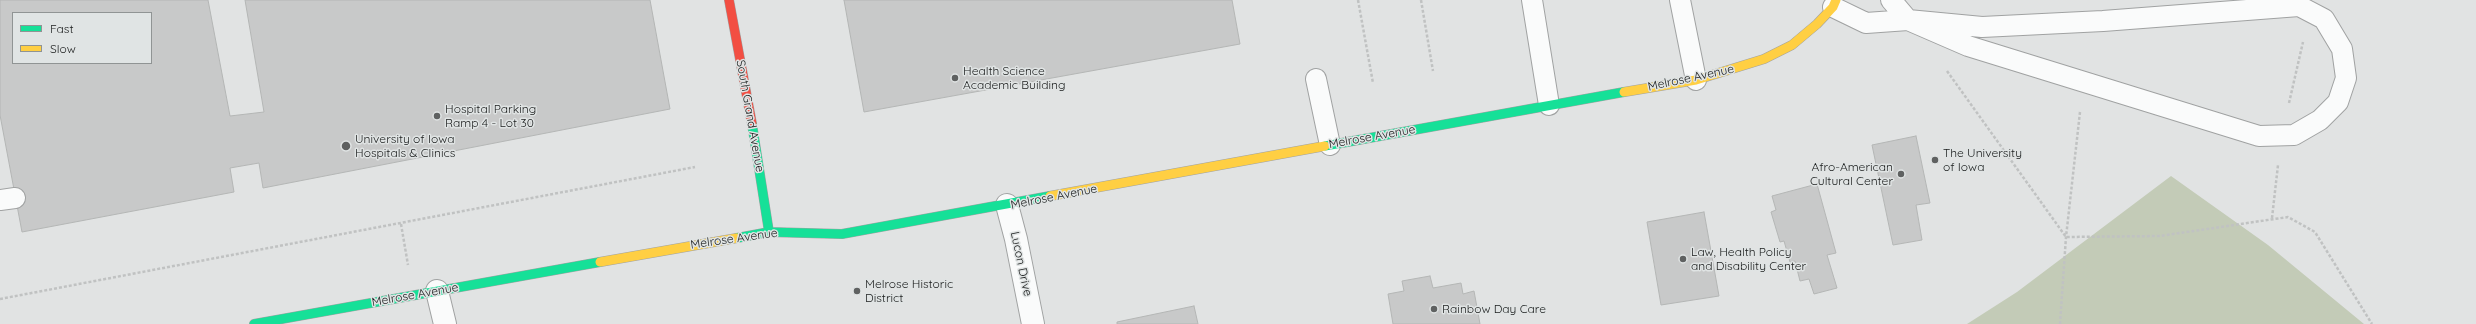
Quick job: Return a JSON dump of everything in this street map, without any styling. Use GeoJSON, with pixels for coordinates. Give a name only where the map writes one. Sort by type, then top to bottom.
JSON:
{"type":"FeatureCollection","features":[{"type":"Feature","properties":{"kind":"main road","name":"South Grand Avenue"},"geometry":{"type":"LineString","coordinates":[[729,0],[759,162],[769,232]]}},
{"type":"Feature","properties":{"kind":"main road","name":"Melrose Avenue"},"geometry":{"type":"LineString","coordinates":[[254,324],[437,290],[769,232],[842,234],[1549,105],[1696,80],[1734,70],[1792,45],[1834,3]]}},
{"type":"Feature","properties":{"kind":"street","name":"Lucon Drive"},"geometry":{"type":"LineString","coordinates":[[1007,205],[1016,239],[1033,324]]}},
{"type":"Feature","properties":{"kind":"street"},"geometry":{"type":"LineString","coordinates":[[437,290],[444,324]]}},
{"type":"Feature","properties":{"kind":"lane"},"geometry":{"type":"LineString","coordinates":[[1532,0],[1549,105]]}},
{"type":"Feature","properties":{"kind":"lane"},"geometry":{"type":"LineString","coordinates":[[1680,0],[1696,80]]}},
{"type":"Feature","properties":{"kind":"lane"},"geometry":{"type":"LineString","coordinates":[[1834,3],[1866,24],[1908,20],[1982,27],[2103,21],[2299,6],[2324,19],[2342,49],[2346,78],[2338,102],[2320,120],[2294,135],[2260,136],[1958,42],[1908,20],[1891,0]]}},
{"type":"Feature","properties":{"kind":"lane"},"geometry":{"type":"LineString","coordinates":[[1316,78],[1330,145]]}},
{"type":"Feature","properties":{"kind":"path"},"geometry":{"type":"LineString","coordinates":[[1358,0],[1373,82]]}},
{"type":"Feature","properties":{"kind":"path"},"geometry":{"type":"LineString","coordinates":[[1421,0],[1433,72]]}},
{"type":"Feature","properties":{"kind":"path"},"geometry":{"type":"LineString","coordinates":[[1958,42],[1946,69],[2066,237]]}},
{"type":"Feature","properties":{"kind":"path"},"geometry":{"type":"LineString","coordinates":[[2060,324],[2066,237],[2083,81]]}},
{"type":"Feature","properties":{"kind":"path"},"geometry":{"type":"LineString","coordinates":[[0,299],[695,167]]}},
{"type":"Feature","properties":{"kind":"path"},"geometry":{"type":"LineString","coordinates":[[2066,237],[2160,236],[2288,216],[2315,232],[2372,324]]}},
{"type":"Feature","properties":{"kind":"green space"},"geometry":{"type":"Polygon","coordinates":[[[2171,176],[2268,245],[2364,324],[1967,324],[2017,292],[2171,176]]]}},
{"type":"Feature","properties":{"kind":"building","name":"University of Iowa Hospitals & Clinics"},"geometry":{"type":"Polygon","coordinates":[[[0,0],[208,0],[230,116],[264,112],[245,0],[650,0],[670,109],[263,188],[259,163],[230,168],[234,192],[22,232],[0,115],[0,0]]]}},
{"type":"Feature","properties":{"kind":"building","name":"Health Science Academic Building"},"geometry":{"type":"Polygon","coordinates":[[[844,0],[1232,0],[1240,44],[864,112],[844,0]]]}},
{"type":"Feature","properties":{"kind":"building","name":"Afro-American Cultural Center"},"geometry":{"type":"Polygon","coordinates":[[[1916,136],[1930,203],[1916,205],[1922,240],[1893,245],[1872,145],[1916,136]]]}},
{"type":"Feature","properties":{"kind":"building"},"geometry":{"type":"Polygon","coordinates":[[[1817,184],[1836,253],[1827,255],[1837,288],[1814,294],[1809,279],[1800,281],[1795,261],[1790,262],[1784,241],[1780,242],[1771,212],[1776,210],[1772,196],[1817,184]]]}},
{"type":"Feature","properties":{"kind":"building","name":"Law, Health Policy and Disability Center"},"geometry":{"type":"Polygon","coordinates":[[[1704,212],[1719,296],[1661,305],[1647,222],[1704,212]]]}},
{"type":"Feature","properties":{"kind":"building","name":"Rainbow Day Care"},"geometry":{"type":"Polygon","coordinates":[[[1430,276],[1433,288],[1461,283],[1463,294],[1474,291],[1480,324],[1393,324],[1388,294],[1404,291],[1402,281],[1430,276]]]}},
{"type":"Feature","properties":{"kind":"building"},"geometry":{"type":"Polygon","coordinates":[[[1194,306],[1198,324],[1117,324],[1117,322],[1194,306]]]}},
{"type":"Feature","properties":{"kind":"traffic: fast"},"geometry":{"type":"LineString","coordinates":[[1325,146],[1624,92]]}},
{"type":"Feature","properties":{"kind":"traffic: fast"},"geometry":{"type":"LineString","coordinates":[[752,124],[769,232]]}},
{"type":"Feature","properties":{"kind":"traffic: fast"},"geometry":{"type":"LineString","coordinates":[[737,238],[769,232],[842,234],[1050,196]]}},
{"type":"Feature","properties":{"kind":"traffic: fast"},"geometry":{"type":"LineString","coordinates":[[254,324],[600,262]]}},
{"type":"Feature","properties":{"kind":"traffic: slow"},"geometry":{"type":"LineString","coordinates":[[1624,92],[1696,80],[1764,59],[1792,45],[1817,24],[1833,7],[1836,0]]}},
{"type":"Feature","properties":{"kind":"traffic: slow"},"geometry":{"type":"LineString","coordinates":[[1050,196],[1325,146]]}},
{"type":"Feature","properties":{"kind":"traffic: slow"},"geometry":{"type":"LineString","coordinates":[[600,262],[737,238]]}},
{"type":"Feature","properties":{"kind":"traffic: jam"},"geometry":{"type":"LineString","coordinates":[[729,0],[752,124]]}},
{"type":"Feature","properties":{"kind":"place","name":"Health Science Academic Building"},"geometry":{"type":"Point","coordinates":[955,78]}},
{"type":"Feature","properties":{"kind":"place","name":"Hospital Parking Ramp 4 - Lot 30"},"geometry":{"type":"Point","coordinates":[437,116]}},
{"type":"Feature","properties":{"kind":"place","name":"University of Iowa Hospitals & Clinics"},"geometry":{"type":"Point","coordinates":[346,146]}},
{"type":"Feature","properties":{"kind":"place","name":"The University of Iowa"},"geometry":{"type":"Point","coordinates":[1935,160]}},
{"type":"Feature","properties":{"kind":"place","name":"Afro-American Cultural Center"},"geometry":{"type":"Point","coordinates":[1901,174]}},
{"type":"Feature","properties":{"kind":"place","name":"Law, Health Policy and Disability Center"},"geometry":{"type":"Point","coordinates":[1683,259]}},
{"type":"Feature","properties":{"kind":"place","name":"Melrose Historic District"},"geometry":{"type":"Point","coordinates":[857,291]}},
{"type":"Feature","properties":{"kind":"place","name":"Rainbow Day Care"},"geometry":{"type":"Point","coordinates":[1434,309]}}]}
